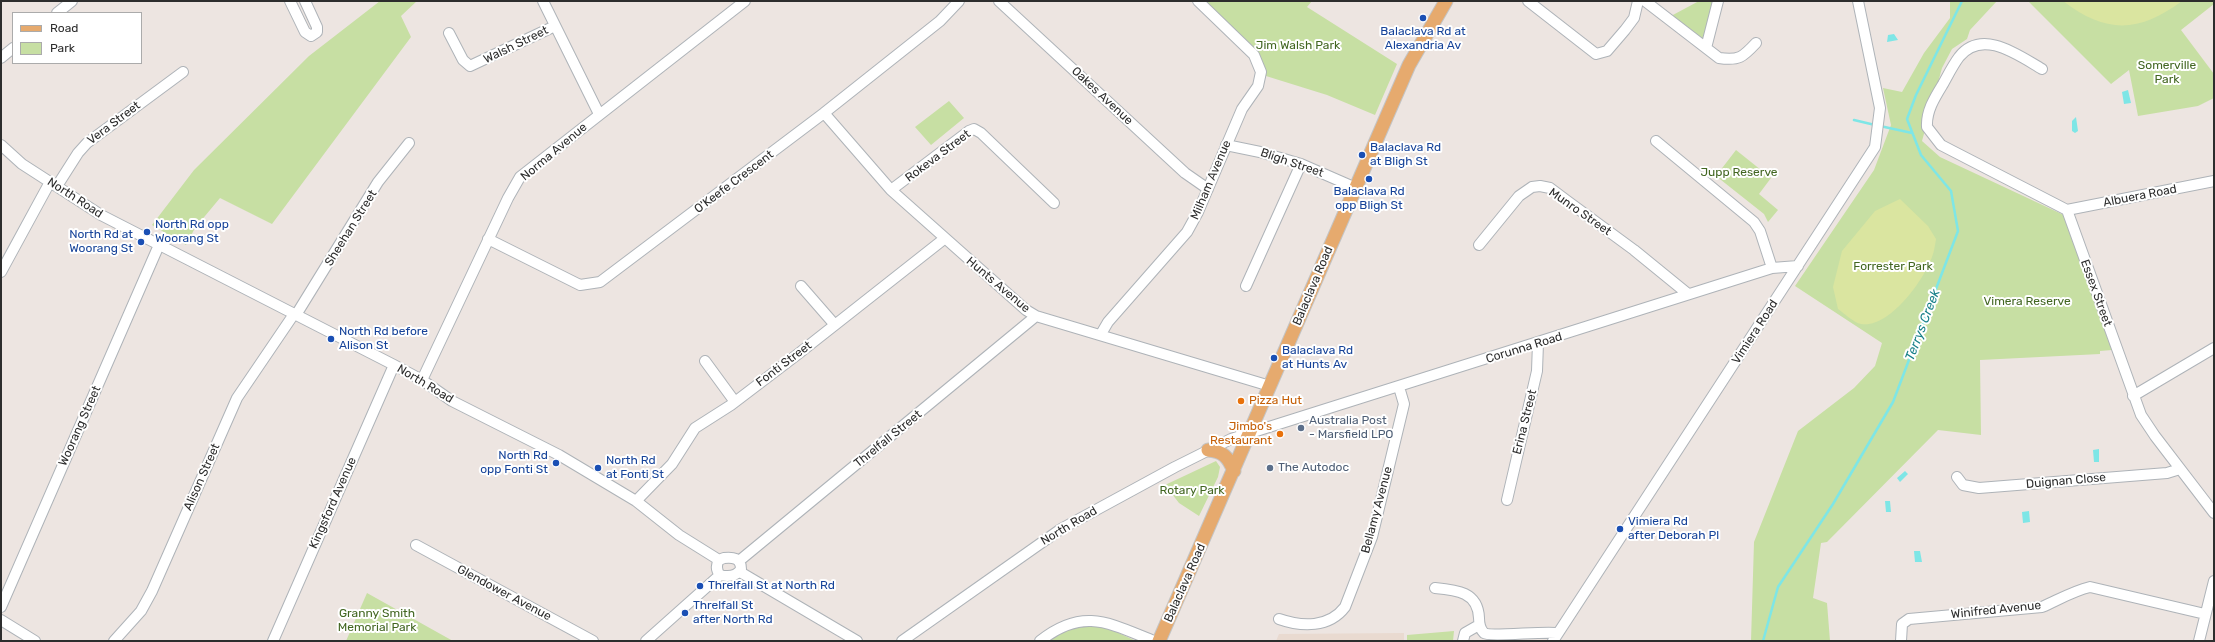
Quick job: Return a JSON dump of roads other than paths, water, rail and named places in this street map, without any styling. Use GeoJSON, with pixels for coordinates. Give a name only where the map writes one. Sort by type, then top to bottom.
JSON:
{"type":"FeatureCollection","features":[{"type":"Feature","properties":{"kind":"main road","name":"Balaclava Road"},"geometry":{"type":"LineString","coordinates":[[1160,641],[1409,65],[1446,1]]}},
{"type":"Feature","properties":{"kind":"main road"},"geometry":{"type":"LineString","coordinates":[[1208,450],[1218,451],[1225,455],[1234,470]]}},
{"type":"Feature","properties":{"kind":"street"},"geometry":{"type":"LineString","coordinates":[[58,12],[72,1]]}},
{"type":"Feature","properties":{"kind":"street"},"geometry":{"type":"LineString","coordinates":[[290,1],[305,32],[311,36],[317,32],[318,27],[305,1]]}},
{"type":"Feature","properties":{"kind":"street"},"geometry":{"type":"LineString","coordinates":[[543,1],[599,114]]}},
{"type":"Feature","properties":{"kind":"street","name":"Norma Avenue"},"geometry":{"type":"LineString","coordinates":[[422,380],[488,239],[520,177],[745,1]]}},
{"type":"Feature","properties":{"kind":"street","name":"O'Keefe Crescent"},"geometry":{"type":"LineString","coordinates":[[488,239],[580,284],[600,282],[824,114],[940,21],[959,1]]}},
{"type":"Feature","properties":{"kind":"street","name":"Oakes Avenue"},"geometry":{"type":"LineString","coordinates":[[999,1],[1185,173],[1208,188]]}},
{"type":"Feature","properties":{"kind":"street","name":"Milham Avenue"},"geometry":{"type":"LineString","coordinates":[[1101,334],[1108,322],[1187,232],[1208,188],[1242,109],[1258,86],[1261,72],[1254,56],[1198,1]]}},
{"type":"Feature","properties":{"kind":"street"},"geometry":{"type":"LineString","coordinates":[[1528,1],[1596,54],[1607,51],[1625,30],[1634,18],[1638,1]]}},
{"type":"Feature","properties":{"kind":"street"},"geometry":{"type":"LineString","coordinates":[[1645,1],[1719,58],[1734,60],[1745,54],[1756,43]]}},
{"type":"Feature","properties":{"kind":"street"},"geometry":{"type":"LineString","coordinates":[[1706,48],[1718,1]]}},
{"type":"Feature","properties":{"kind":"street","name":"Vimiera Road"},"geometry":{"type":"LineString","coordinates":[[1555,637],[1875,147],[1880,116],[1860,1]]}},
{"type":"Feature","properties":{"kind":"street","name":"Walsh Street"},"geometry":{"type":"LineString","coordinates":[[449,33],[463,60],[470,66],[555,26]]}},
{"type":"Feature","properties":{"kind":"street"},"geometry":{"type":"LineString","coordinates":[[2042,69],[1999,46],[1977,44],[1968,49],[1959,57],[1936,96],[1929,112],[1927,127],[1941,145],[2066,210]]}},
{"type":"Feature","properties":{"kind":"street"},"geometry":{"type":"LineString","coordinates":[[1,58],[12,49]]}},
{"type":"Feature","properties":{"kind":"street","name":"Vera Street"},"geometry":{"type":"LineString","coordinates":[[1,272],[53,184],[87,143],[183,72]]}},
{"type":"Feature","properties":{"kind":"street","name":"Hunts Avenue"},"geometry":{"type":"LineString","coordinates":[[824,114],[891,190],[1026,310],[1036,316],[1101,334],[1270,386]]}},
{"type":"Feature","properties":{"kind":"street","name":"Rokeva Street"},"geometry":{"type":"LineString","coordinates":[[891,190],[969,131],[974,129],[981,133],[1054,203]]}},
{"type":"Feature","properties":{"kind":"street"},"geometry":{"type":"LineString","coordinates":[[1656,141],[1754,222],[1760,231],[1772,268]]}},
{"type":"Feature","properties":{"kind":"street","name":"Sheehan Street"},"geometry":{"type":"LineString","coordinates":[[295,314],[378,182],[409,143]]}},
{"type":"Feature","properties":{"kind":"street","name":"North Road"},"geometry":{"type":"LineString","coordinates":[[1,145],[17,160],[101,215],[394,365],[422,380],[452,401],[559,455],[636,501],[679,535],[718,560]]}},
{"type":"Feature","properties":{"kind":"street","name":"Bligh Street"},"geometry":{"type":"LineString","coordinates":[[1226,145],[1260,152],[1301,164],[1356,188]]}},
{"type":"Feature","properties":{"kind":"street"},"geometry":{"type":"LineString","coordinates":[[1246,286],[1301,164]]}},
{"type":"Feature","properties":{"kind":"street","name":"Albuera Road"},"geometry":{"type":"LineString","coordinates":[[2066,210],[2214,181]]}},
{"type":"Feature","properties":{"kind":"street","name":"Munro Street"},"geometry":{"type":"LineString","coordinates":[[1479,245],[1520,196],[1532,187],[1540,186],[1550,188],[1634,250],[1688,294]]}},
{"type":"Feature","properties":{"kind":"street","name":"Essex Street"},"geometry":{"type":"LineString","coordinates":[[2066,210],[2133,396],[2148,426],[2214,512]]}},
{"type":"Feature","properties":{"kind":"street","name":"Fonti Street"},"geometry":{"type":"LineString","coordinates":[[636,501],[672,464],[695,428],[735,402],[944,238]]}},
{"type":"Feature","properties":{"kind":"street","name":"Woorang Street"},"geometry":{"type":"LineString","coordinates":[[1,607],[159,245]]}},
{"type":"Feature","properties":{"kind":"street","name":"Corunna Road"},"geometry":{"type":"LineString","coordinates":[[1250,433],[1772,268],[1798,266]]}},
{"type":"Feature","properties":{"kind":"street"},"geometry":{"type":"LineString","coordinates":[[802,286],[835,325]]}},
{"type":"Feature","properties":{"kind":"street","name":"Alison Street"},"geometry":{"type":"LineString","coordinates":[[114,641],[141,611],[152,591],[236,398],[295,314]]}},
{"type":"Feature","properties":{"kind":"street","name":"Threlfall Street"},"geometry":{"type":"LineString","coordinates":[[739,561],[1036,316]]}},
{"type":"Feature","properties":{"kind":"street","name":"Erina Street"},"geometry":{"type":"LineString","coordinates":[[1507,500],[1537,371],[1538,343]]}},
{"type":"Feature","properties":{"kind":"street"},"geometry":{"type":"LineString","coordinates":[[2133,396],[2214,348]]}},
{"type":"Feature","properties":{"kind":"street"},"geometry":{"type":"LineString","coordinates":[[705,361],[735,402]]}},
{"type":"Feature","properties":{"kind":"street","name":"Kingsford Avenue"},"geometry":{"type":"LineString","coordinates":[[273,641],[394,365]]}},
{"type":"Feature","properties":{"kind":"street","name":"Bellamy Avenue"},"geometry":{"type":"LineString","coordinates":[[1279,619],[1290,623],[1310,625],[1326,622],[1338,616],[1345,606],[1372,537],[1404,404],[1399,387]]}},
{"type":"Feature","properties":{"kind":"street","name":"North Road"},"geometry":{"type":"LineString","coordinates":[[902,641],[1061,529],[1208,450],[1250,433]]}},
{"type":"Feature","properties":{"kind":"street","name":"Duignan Close"},"geometry":{"type":"LineString","coordinates":[[1957,477],[1963,485],[1979,488],[2167,473],[2180,469]]}},
{"type":"Feature","properties":{"kind":"street","name":"Glendower Avenue"},"geometry":{"type":"LineString","coordinates":[[416,544],[593,641]]}},
{"type":"Feature","properties":{"kind":"street"},"geometry":{"type":"LineString","coordinates":[[720,575],[717,569],[718,560],[732,558],[739,561],[741,569],[740,572]]}},
{"type":"Feature","properties":{"kind":"street"},"geometry":{"type":"LineString","coordinates":[[646,641],[720,575],[735,575],[740,572]]}},
{"type":"Feature","properties":{"kind":"street"},"geometry":{"type":"LineString","coordinates":[[740,572],[857,641]]}},
{"type":"Feature","properties":{"kind":"street"},"geometry":{"type":"LineString","coordinates":[[2199,641],[2214,582]]}},
{"type":"Feature","properties":{"kind":"street","name":"Winifred Avenue"},"geometry":{"type":"LineString","coordinates":[[1901,641],[1902,624],[1914,618],[2042,606],[2077,590],[2090,587],[2205,614]]}},
{"type":"Feature","properties":{"kind":"street"},"geometry":{"type":"LineString","coordinates":[[1435,588],[1460,591],[1474,599],[1478,609],[1479,625],[1484,632],[1492,636],[1544,631],[1555,637]]}},
{"type":"Feature","properties":{"kind":"street"},"geometry":{"type":"LineString","coordinates":[[1,620],[35,641]]}},
{"type":"Feature","properties":{"kind":"street"},"geometry":{"type":"LineString","coordinates":[[1040,641],[1062,626],[1073,622],[1093,620],[1116,626],[1154,641]]}},
{"type":"Feature","properties":{"kind":"street"},"geometry":{"type":"LineString","coordinates":[[1463,641],[1465,633],[1479,625]]}},
{"type":"Feature","properties":{"kind":"water"},"geometry":{"type":"Polygon","coordinates":[[[1894,34],[1898,40],[1887,42],[1888,35],[1894,34]]]}},
{"type":"Feature","properties":{"kind":"water"},"geometry":{"type":"Polygon","coordinates":[[[2128,90],[2131,103],[2124,104],[2122,92],[2128,90]]]}},
{"type":"Feature","properties":{"kind":"water"},"geometry":{"type":"Polygon","coordinates":[[[2076,117],[2078,131],[2075,133],[2072,131],[2072,121],[2076,117]]]}},
{"type":"Feature","properties":{"kind":"water"},"geometry":{"type":"Polygon","coordinates":[[[2099,449],[2099,462],[2094,462],[2093,450],[2099,449]]]}},
{"type":"Feature","properties":{"kind":"water"},"geometry":{"type":"Polygon","coordinates":[[[1905,471],[1908,474],[1900,482],[1897,478],[1905,471]]]}},
{"type":"Feature","properties":{"kind":"water"},"geometry":{"type":"Polygon","coordinates":[[[1885,501],[1890,501],[1891,512],[1886,512],[1885,501]]]}},
{"type":"Feature","properties":{"kind":"water"},"geometry":{"type":"Polygon","coordinates":[[[2029,511],[2030,522],[2023,523],[2022,512],[2029,511]]]}},
{"type":"Feature","properties":{"kind":"water"},"geometry":{"type":"Polygon","coordinates":[[[1914,551],[1920,551],[1922,562],[1915,562],[1914,551]]]}},
{"type":"Feature","properties":{"kind":"waterway","name":"Terrys Creek"},"geometry":{"type":"LineString","coordinates":[[1763,641],[1778,587],[1833,504],[1893,402],[1958,231],[1951,191],[1921,155],[1907,119],[1916,95],[1962,1]]}},
{"type":"Feature","properties":{"kind":"waterway"},"geometry":{"type":"LineString","coordinates":[[1854,120],[1875,125]]}},
{"type":"Feature","properties":{"kind":"waterway"},"geometry":{"type":"LineString","coordinates":[[1880,126],[1912,133]]}},
{"type":"Feature","properties":{"kind":"place","name":"Balaclava Rd at Alexandria Av"},"geometry":{"type":"Point","coordinates":[1423,18]}},
{"type":"Feature","properties":{"kind":"place","name":"Balaclava Rd at Bligh St"},"geometry":{"type":"Point","coordinates":[1362,155]}},
{"type":"Feature","properties":{"kind":"place","name":"Balaclava Rd opp Bligh St"},"geometry":{"type":"Point","coordinates":[1369,179]}},
{"type":"Feature","properties":{"kind":"place","name":"North Rd opp Woorang St"},"geometry":{"type":"Point","coordinates":[147,232]}},
{"type":"Feature","properties":{"kind":"place","name":"North Rd at Woorang St"},"geometry":{"type":"Point","coordinates":[141,242]}},
{"type":"Feature","properties":{"kind":"place","name":"North Rd before Alison St"},"geometry":{"type":"Point","coordinates":[331,339]}},
{"type":"Feature","properties":{"kind":"place","name":"Balaclava Rd at Hunts Av"},"geometry":{"type":"Point","coordinates":[1274,358]}},
{"type":"Feature","properties":{"kind":"place","name":"Pizza Hut"},"geometry":{"type":"Point","coordinates":[1241,401]}},
{"type":"Feature","properties":{"kind":"place","name":"Australia Post - Marsfield LPO"},"geometry":{"type":"Point","coordinates":[1301,428]}},
{"type":"Feature","properties":{"kind":"place","name":"Jimbo's Restaurant"},"geometry":{"type":"Point","coordinates":[1280,434]}},
{"type":"Feature","properties":{"kind":"place","name":"North Rd opp Fonti St"},"geometry":{"type":"Point","coordinates":[556,463]}},
{"type":"Feature","properties":{"kind":"place","name":"North Rd at Fonti St"},"geometry":{"type":"Point","coordinates":[598,468]}},
{"type":"Feature","properties":{"kind":"place","name":"The Autodoc"},"geometry":{"type":"Point","coordinates":[1270,468]}},
{"type":"Feature","properties":{"kind":"place","name":"Vimiera Rd after Deborah Pl"},"geometry":{"type":"Point","coordinates":[1620,529]}},
{"type":"Feature","properties":{"kind":"place","name":"Threlfall St at North Rd"},"geometry":{"type":"Point","coordinates":[700,586]}},
{"type":"Feature","properties":{"kind":"place","name":"Threlfall St after North Rd"},"geometry":{"type":"Point","coordinates":[685,613]}},
{"type":"Feature","properties":{"kind":"park label","name":"Jim Walsh Park"},"geometry":{"type":"Point","coordinates":[1298,46]}},
{"type":"Feature","properties":{"kind":"park label","name":"Somerville Park"},"geometry":{"type":"Point","coordinates":[2167,73]}},
{"type":"Feature","properties":{"kind":"park label","name":"Jupp Reserve"},"geometry":{"type":"Point","coordinates":[1739,173]}},
{"type":"Feature","properties":{"kind":"park label","name":"Forrester Park"},"geometry":{"type":"Point","coordinates":[1893,267]}},
{"type":"Feature","properties":{"kind":"park label","name":"Vimera Reserve"},"geometry":{"type":"Point","coordinates":[2027,302]}},
{"type":"Feature","properties":{"kind":"park label","name":"Rotary Park"},"geometry":{"type":"Point","coordinates":[1192,491]}},
{"type":"Feature","properties":{"kind":"park label","name":"Granny Smith Memorial Park"},"geometry":{"type":"Point","coordinates":[377,621]}}]}
